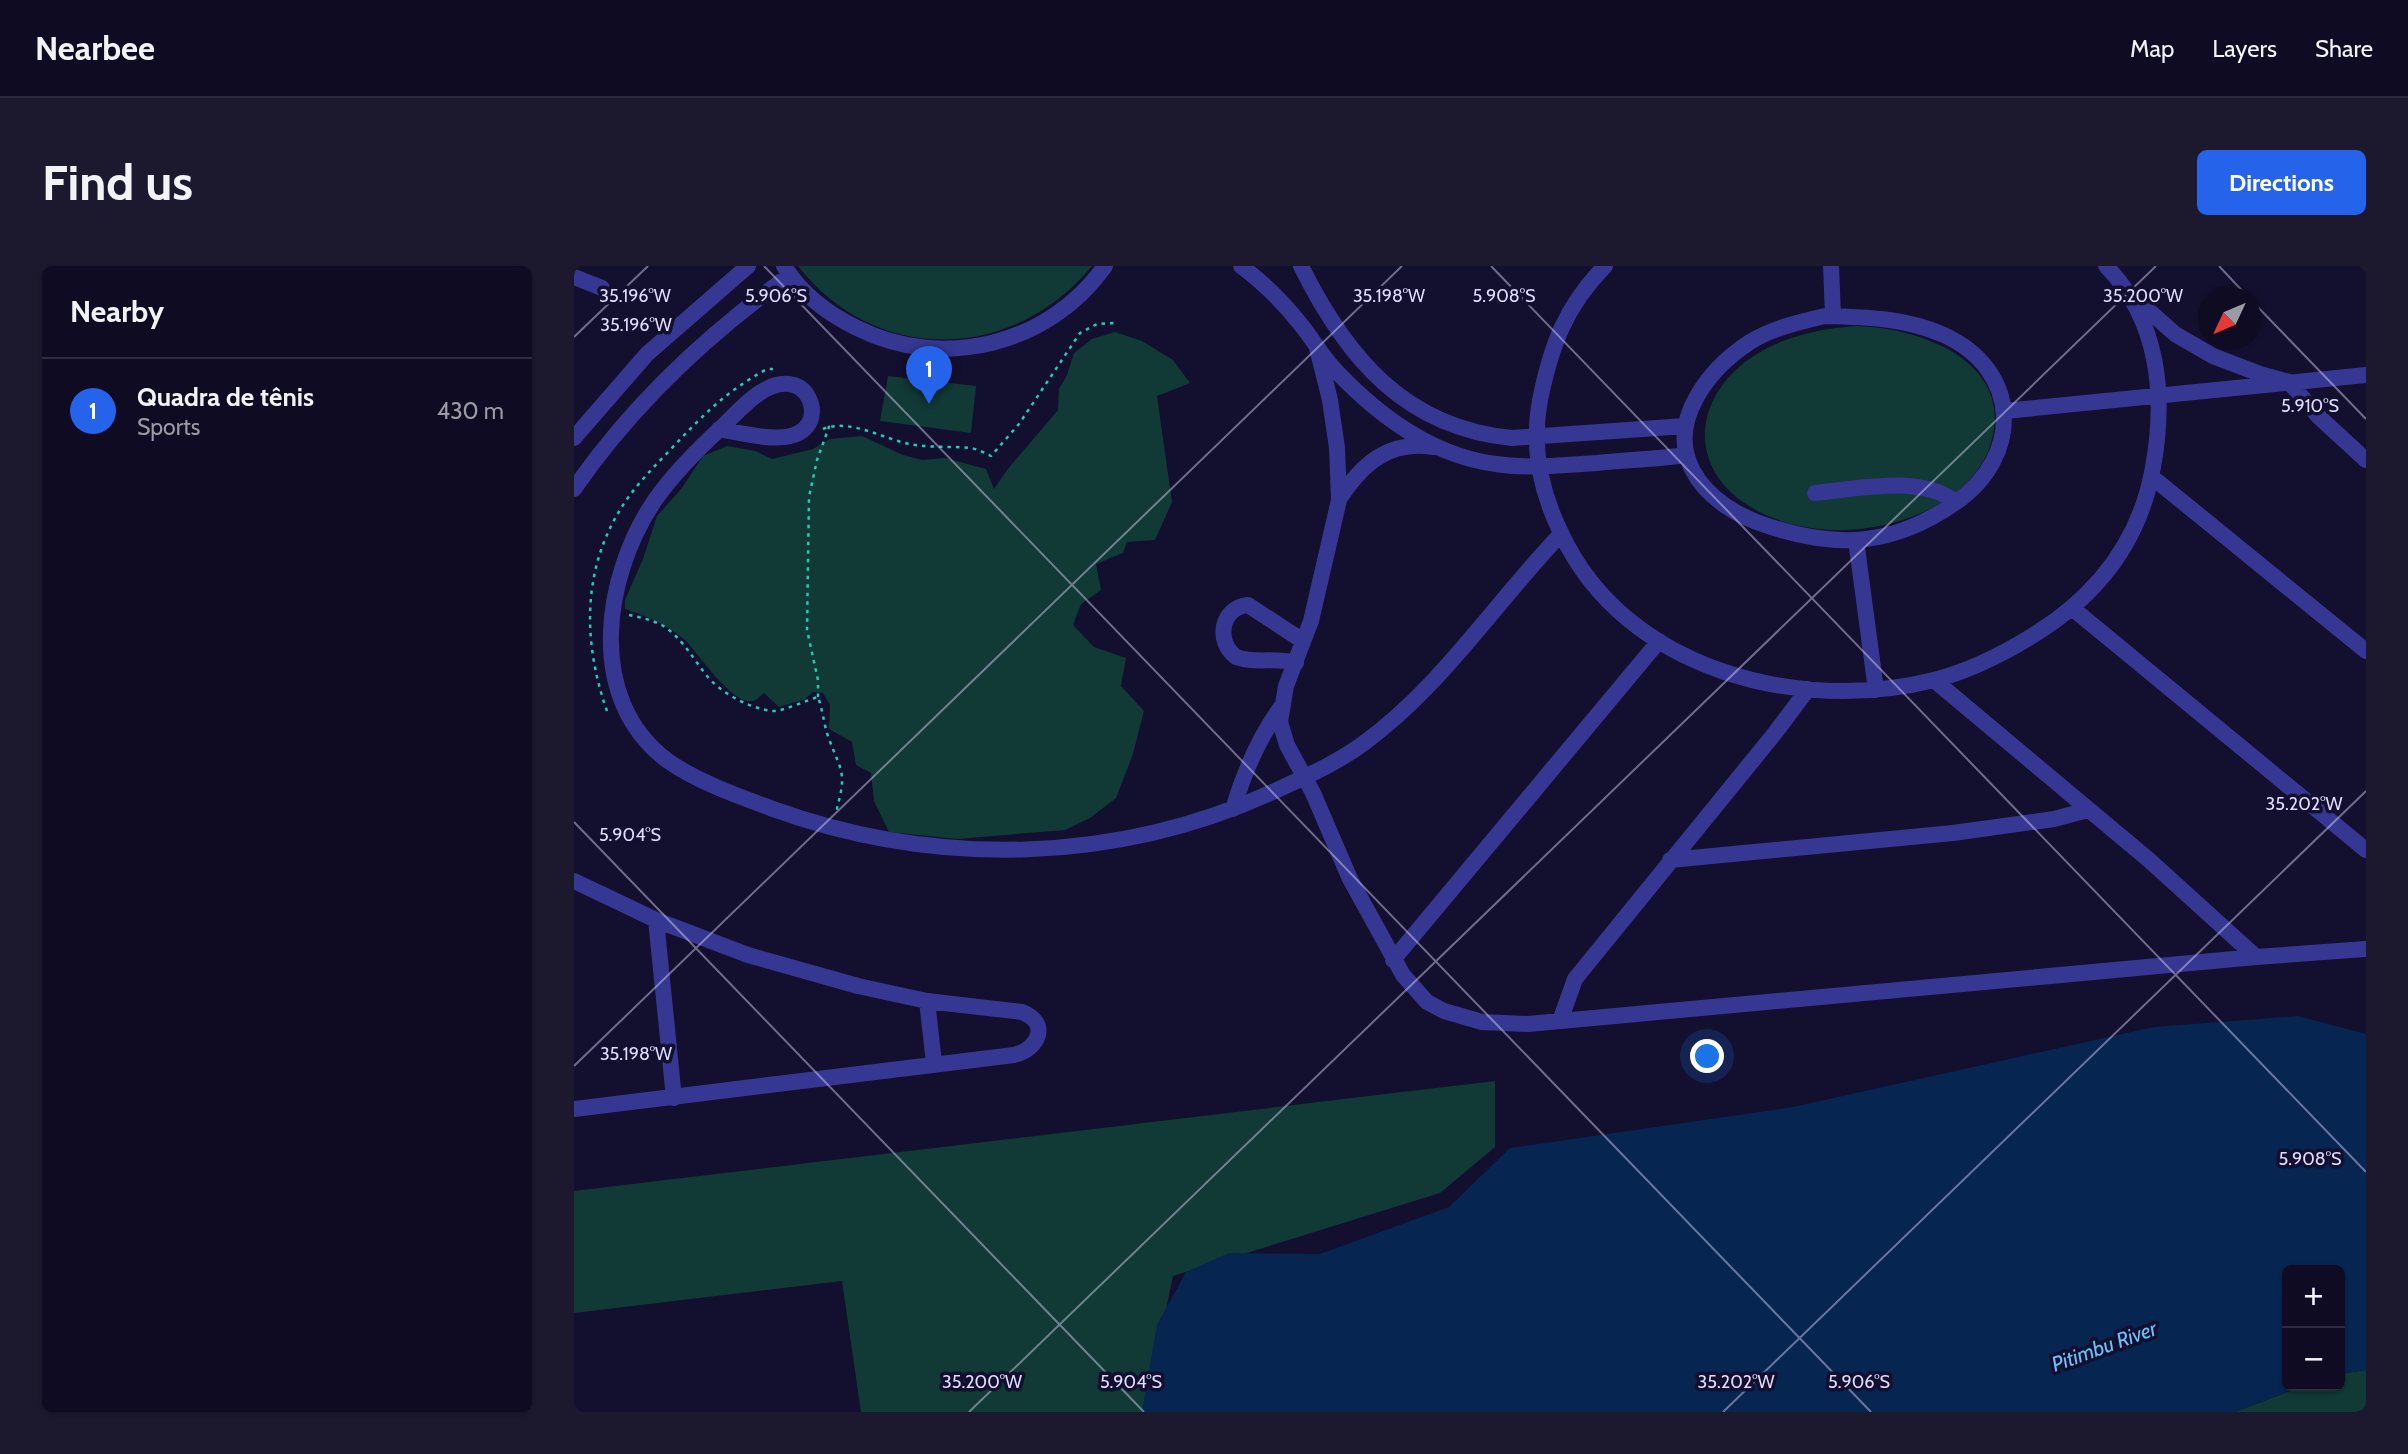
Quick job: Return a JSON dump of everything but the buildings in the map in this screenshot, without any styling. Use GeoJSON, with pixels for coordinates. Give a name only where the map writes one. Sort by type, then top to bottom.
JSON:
{"type":"FeatureCollection","features":[{"type":"Feature","properties":{"kind":"street"},"geometry":{"type":"LineString","coordinates":[[574,438],[647,354],[748,266]]}},
{"type":"Feature","properties":{"kind":"street"},"geometry":{"type":"LineString","coordinates":[[574,489],[608,444],[672,374],[787,270],[814,300],[841,320],[872,336],[906,346],[940,350],[975,348],[1040,326],[1069,306],[1105,266]]}},
{"type":"Feature","properties":{"kind":"street"},"geometry":{"type":"LineString","coordinates":[[1241,266],[1261,281],[1284,305],[1349,385],[1382,414],[1415,435],[1446,450],[1492,464],[1539,467],[1687,455]]}},
{"type":"Feature","properties":{"kind":"street"},"geometry":{"type":"LineString","coordinates":[[1301,266],[1339,333],[1369,369],[1400,397],[1431,416],[1471,431],[1512,438],[1685,426]]}},
{"type":"Feature","properties":{"kind":"street"},"geometry":{"type":"LineString","coordinates":[[1605,266],[1591,273],[1563,320],[1552,348],[1536,420],[1539,467],[1546,498],[1561,534],[1579,565],[1599,591],[1618,611],[1658,641],[1717,670],[1751,680],[1846,692],[1934,680],[2001,655],[2051,625],[2072,608],[2101,578],[2133,534],[2144,508],[2152,477],[2160,424],[2160,394],[2157,365],[2129,292]]}},
{"type":"Feature","properties":{"kind":"street"},"geometry":{"type":"LineString","coordinates":[[1831,266],[1833,316]]}},
{"type":"Feature","properties":{"kind":"street"},"geometry":{"type":"LineString","coordinates":[[2106,266],[2160,323],[2193,345],[2238,366],[2289,382],[2318,416],[2366,460]]}},
{"type":"Feature","properties":{"kind":"street"},"geometry":{"type":"LineString","coordinates":[[574,277],[602,288]]}},
{"type":"Feature","properties":{"kind":"street"},"geometry":{"type":"LineString","coordinates":[[1825,316],[1908,322],[1945,335],[1967,347],[1984,364],[1997,384],[2005,411],[2004,432],[1994,463],[1974,487],[1931,519],[1909,529],[1856,540],[1801,537],[1747,518],[1732,510],[1703,485],[1692,470],[1687,455],[1685,426],[1691,407],[1722,364],[1751,341],[1784,327],[1825,316]]}},
{"type":"Feature","properties":{"kind":"street"},"geometry":{"type":"LineString","coordinates":[[1317,348],[1337,448],[1339,500],[1311,621],[1286,686],[1280,722],[1287,745],[1313,793],[1350,879],[1393,960],[1427,1002],[1444,1011],[1482,1022],[1528,1024],[2366,949]]}},
{"type":"Feature","properties":{"kind":"street"},"geometry":{"type":"LineString","coordinates":[[2005,411],[2366,375]]}},
{"type":"Feature","properties":{"kind":"street"},"geometry":{"type":"LineString","coordinates":[[719,429],[792,438],[809,424],[812,416],[811,404],[800,387],[789,384],[777,385],[755,397],[719,429],[685,463],[655,500],[627,554],[613,601],[611,657],[625,708],[653,747],[669,761],[694,776],[762,805],[845,832],[911,845],[996,851],[1101,844],[1177,827],[1233,809],[1304,778],[1364,743],[1416,698],[1472,639],[1561,534]]}},
{"type":"Feature","properties":{"kind":"street"},"geometry":{"type":"LineString","coordinates":[[1339,500],[1353,478],[1385,451],[1415,447],[1446,450]]}},
{"type":"Feature","properties":{"kind":"street"},"geometry":{"type":"LineString","coordinates":[[2152,477],[2366,651]]}},
{"type":"Feature","properties":{"kind":"street"},"geometry":{"type":"LineString","coordinates":[[1815,493],[1909,485],[1937,490],[1956,502]]}},
{"type":"Feature","properties":{"kind":"street"},"geometry":{"type":"LineString","coordinates":[[1856,540],[1876,690]]}},
{"type":"Feature","properties":{"kind":"street"},"geometry":{"type":"LineString","coordinates":[[1296,663],[1236,657],[1225,643],[1224,623],[1237,609],[1248,606],[1303,641]]}},
{"type":"Feature","properties":{"kind":"street"},"geometry":{"type":"LineString","coordinates":[[2072,608],[2366,850]]}},
{"type":"Feature","properties":{"kind":"street"},"geometry":{"type":"LineString","coordinates":[[1393,960],[1508,825],[1658,641]]}},
{"type":"Feature","properties":{"kind":"street"},"geometry":{"type":"LineString","coordinates":[[1934,680],[2175,882],[2256,957]]}},
{"type":"Feature","properties":{"kind":"street"},"geometry":{"type":"LineString","coordinates":[[1560,1021],[1575,979],[1808,689]]}},
{"type":"Feature","properties":{"kind":"street"},"geometry":{"type":"LineString","coordinates":[[1233,809],[1243,775],[1263,732],[1282,705]]}},
{"type":"Feature","properties":{"kind":"street"},"geometry":{"type":"LineString","coordinates":[[1670,860],[1953,833],[2040,822],[2088,810]]}},
{"type":"Feature","properties":{"kind":"street"},"geometry":{"type":"LineString","coordinates":[[574,881],[656,920],[748,955],[858,986],[928,1001],[1022,1012],[1032,1016],[1038,1024],[1035,1042],[1030,1049],[1021,1053],[574,1109]]}},
{"type":"Feature","properties":{"kind":"street"},"geometry":{"type":"LineString","coordinates":[[656,920],[674,1098]]}},
{"type":"Feature","properties":{"kind":"street"},"geometry":{"type":"LineString","coordinates":[[928,1001],[934,1063]]}},
{"type":"Feature","properties":{"kind":"path"},"geometry":{"type":"LineString","coordinates":[[820,431],[829,427],[862,430],[908,444],[952,449],[972,448],[991,456],[1019,424],[1080,332],[1097,324],[1114,323]]}},
{"type":"Feature","properties":{"kind":"path"},"geometry":{"type":"LineString","coordinates":[[612,718],[593,666],[590,630],[596,564],[604,542],[624,504],[638,485],[698,420],[728,392],[746,381],[767,369],[782,369]]}},
{"type":"Feature","properties":{"kind":"path"},"geometry":{"type":"LineString","coordinates":[[825,418],[829,427],[817,460],[809,497],[807,630],[828,738],[841,765],[841,793],[837,808],[845,832]]}},
{"type":"Feature","properties":{"kind":"path"},"geometry":{"type":"LineString","coordinates":[[629,615],[651,620],[668,629],[718,687],[744,702],[774,712],[818,697]]}},
{"type":"Feature","properties":{"kind":"green space"},"geometry":{"type":"Polygon","coordinates":[[[798,266],[1092,266],[1060,298],[1024,321],[985,335],[945,340],[904,335],[866,322],[830,299],[798,266]]]}},
{"type":"Feature","properties":{"kind":"green space"},"geometry":{"type":"Polygon","coordinates":[[[1855,326],[1904,332],[1929,340],[1972,366],[1986,385],[1994,408],[1993,435],[1985,459],[1970,479],[1952,496],[1930,509],[1880,526],[1855,530],[1820,529],[1787,523],[1756,510],[1728,489],[1715,471],[1707,453],[1705,434],[1708,414],[1716,396],[1728,378],[1745,362],[1770,347],[1811,332],[1855,326]]]}},
{"type":"Feature","properties":{"kind":"green space"},"geometry":{"type":"Polygon","coordinates":[[[1115,332],[1142,341],[1173,360],[1190,383],[1157,396],[1172,502],[1155,540],[1127,542],[1123,553],[1096,564],[1101,590],[1081,604],[1073,625],[1094,647],[1126,658],[1121,686],[1144,711],[1133,754],[1116,798],[1090,818],[1065,830],[957,839],[889,832],[874,801],[871,773],[856,765],[852,742],[829,729],[830,705],[823,693],[813,692],[805,699],[779,707],[764,693],[756,700],[747,701],[727,689],[684,639],[656,621],[625,609],[625,600],[643,559],[657,516],[682,488],[703,456],[727,446],[755,451],[772,459],[813,449],[830,439],[862,436],[903,455],[922,460],[945,458],[986,469],[994,489],[1058,410],[1059,389],[1074,353],[1092,339],[1115,332]]]}},
{"type":"Feature","properties":{"kind":"green space"},"geometry":{"type":"Polygon","coordinates":[[[888,376],[976,386],[971,433],[880,421],[888,376]]]}},
{"type":"Feature","properties":{"kind":"green space"},"geometry":{"type":"Polygon","coordinates":[[[1495,1081],[1495,1147],[1440,1193],[1173,1276],[1145,1412],[861,1412],[842,1281],[574,1313],[574,1191],[1495,1081]]]}},
{"type":"Feature","properties":{"kind":"green space"},"geometry":{"type":"Polygon","coordinates":[[[2366,1370],[2366,1412],[2235,1412],[2290,1391],[2345,1391],[2345,1373],[2366,1370]]]}},
{"type":"Feature","properties":{"kind":"water","name":"Pitimbu River"},"geometry":{"type":"Polygon","coordinates":[[[2298,1016],[2366,1034],[2366,1370],[2345,1373],[2345,1265],[2282,1265],[2282,1391],[2290,1391],[2235,1412],[1142,1412],[1157,1325],[1186,1272],[1229,1253],[1320,1254],[1449,1207],[1510,1148],[1793,1107],[2154,1027],[2298,1016]]]}},
{"type":"Feature","properties":{"kind":"place","name":"Quadra de tênis"},"geometry":{"type":"Point","coordinates":[929,404]}}]}
